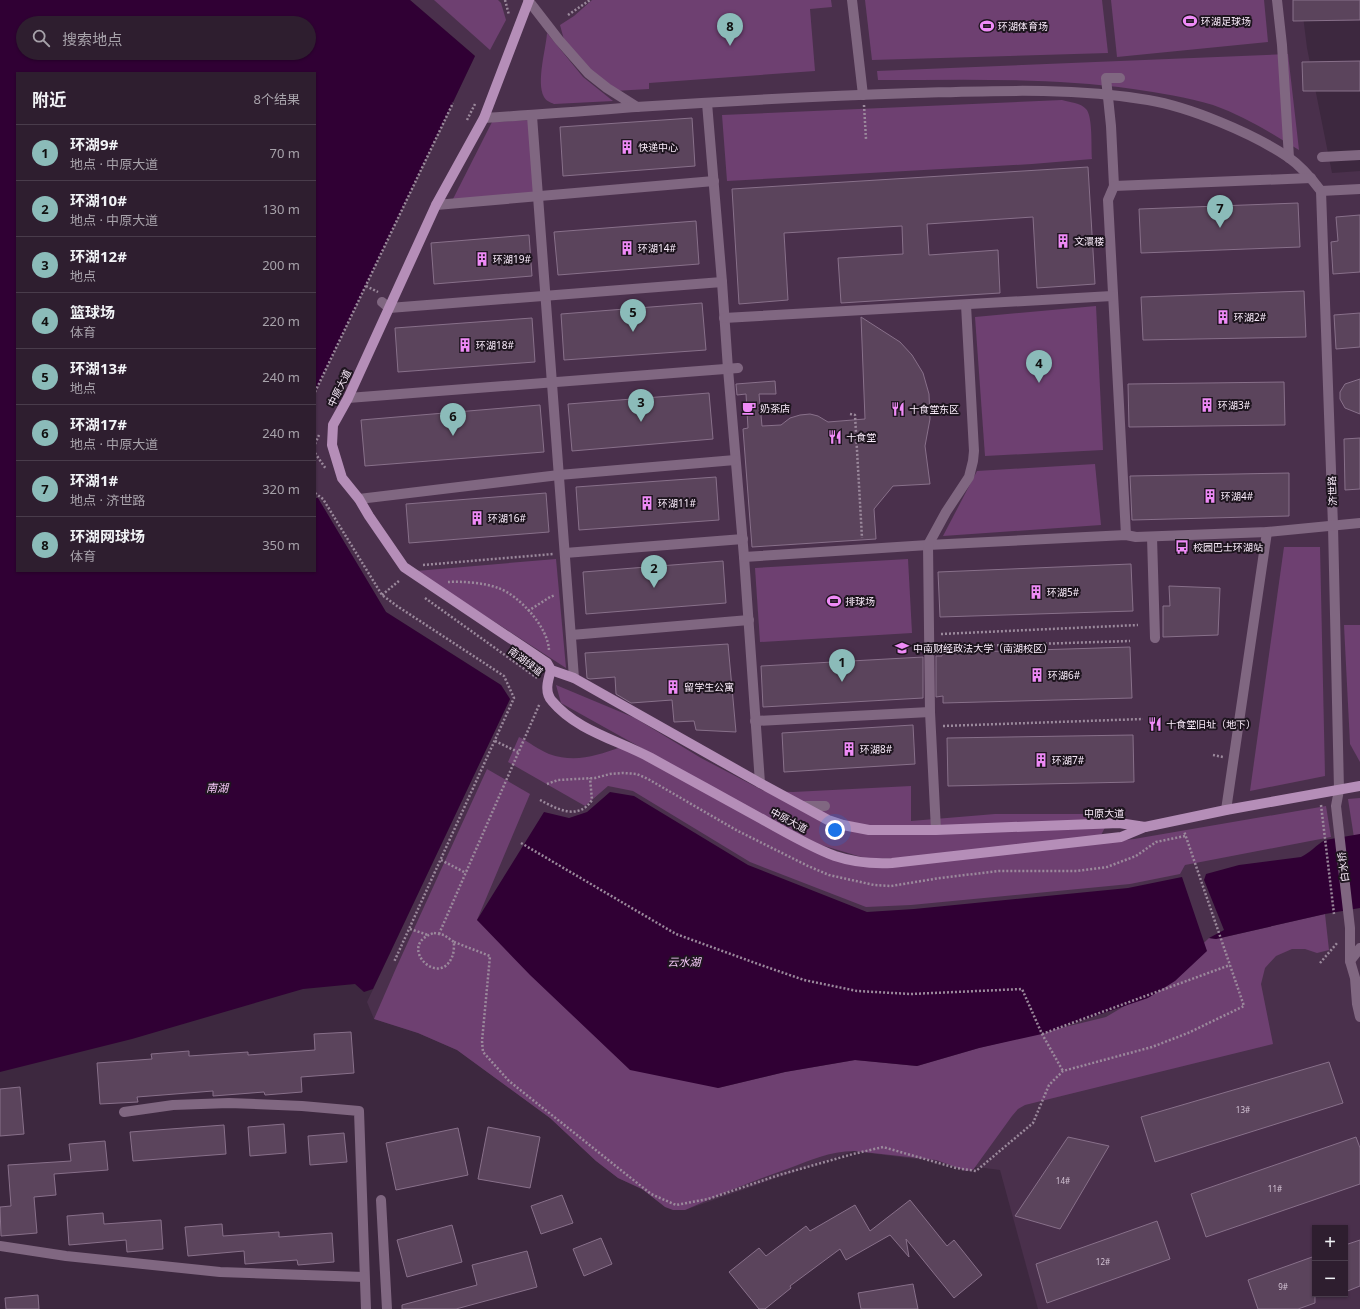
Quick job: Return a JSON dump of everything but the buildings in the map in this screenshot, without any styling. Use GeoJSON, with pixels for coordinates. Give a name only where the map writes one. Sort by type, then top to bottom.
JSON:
{"type":"FeatureCollection","features":[{"type":"Feature","properties":{"kind":"main road","name":"中原大道"},"geometry":{"type":"LineString","coordinates":[[529,0],[484,118],[436,205],[385,305],[348,398],[333,425],[332,445],[342,478],[359,499],[404,567],[549,666],[574,678],[828,820],[855,828],[881,830],[936,830],[1119,823],[1145,827]]}},
{"type":"Feature","properties":{"kind":"main road"},"geometry":{"type":"LineString","coordinates":[[547,691],[549,666]]}},
{"type":"Feature","properties":{"kind":"main road","name":"中原大道"},"geometry":{"type":"LineString","coordinates":[[547,691],[551,700],[570,718],[590,729],[649,757],[783,831],[829,853],[850,860],[872,863],[892,864],[1122,837],[1145,827],[1226,810],[1360,786]]}},
{"type":"Feature","properties":{"kind":"street"},"geometry":{"type":"LineString","coordinates":[[529,0],[559,40],[588,74],[637,107]]}},
{"type":"Feature","properties":{"kind":"street"},"geometry":{"type":"LineString","coordinates":[[852,0],[863,95]]}},
{"type":"Feature","properties":{"kind":"street"},"geometry":{"type":"LineString","coordinates":[[1277,0],[1282,45],[1289,158]]}},
{"type":"Feature","properties":{"kind":"street"},"geometry":{"type":"LineString","coordinates":[[1120,78],[1106,78],[1114,186],[1108,200],[1112,296],[1126,535]]}},
{"type":"Feature","properties":{"kind":"street"},"geometry":{"type":"LineString","coordinates":[[484,118],[532,116],[637,107],[863,95],[1017,90],[1063,91],[1150,101],[1206,117],[1242,132],[1289,158],[1311,178],[1321,192],[1360,189]]}},
{"type":"Feature","properties":{"kind":"street"},"geometry":{"type":"LineString","coordinates":[[707,103],[743,539],[760,783]]}},
{"type":"Feature","properties":{"kind":"street"},"geometry":{"type":"LineString","coordinates":[[532,116],[574,678]]}},
{"type":"Feature","properties":{"kind":"street"},"geometry":{"type":"LineString","coordinates":[[1322,157],[1360,155]]}},
{"type":"Feature","properties":{"kind":"street"},"geometry":{"type":"LineString","coordinates":[[1114,186],[1311,178]]}},
{"type":"Feature","properties":{"kind":"street"},"geometry":{"type":"LineString","coordinates":[[436,205],[714,181]]}},
{"type":"Feature","properties":{"kind":"street","name":"济世路"},"geometry":{"type":"LineString","coordinates":[[1321,192],[1333,526],[1339,790]]}},
{"type":"Feature","properties":{"kind":"street"},"geometry":{"type":"LineString","coordinates":[[385,305],[545,296],[722,282]]}},
{"type":"Feature","properties":{"kind":"street"},"geometry":{"type":"LineString","coordinates":[[724,318],[1112,296]]}},
{"type":"Feature","properties":{"kind":"street"},"geometry":{"type":"LineString","coordinates":[[936,830],[930,726],[928,545],[946,512],[969,477],[973,461],[974,451],[966,305]]}},
{"type":"Feature","properties":{"kind":"street"},"geometry":{"type":"LineString","coordinates":[[348,398],[738,368]]}},
{"type":"Feature","properties":{"kind":"street"},"geometry":{"type":"LineString","coordinates":[[359,499],[559,475],[736,460]]}},
{"type":"Feature","properties":{"kind":"street"},"geometry":{"type":"LineString","coordinates":[[744,557],[928,545],[1126,535],[1136,537],[1267,532],[1360,523]]}},
{"type":"Feature","properties":{"kind":"street"},"geometry":{"type":"LineString","coordinates":[[1226,810],[1267,532]]}},
{"type":"Feature","properties":{"kind":"street"},"geometry":{"type":"LineString","coordinates":[[1152,536],[1155,638]]}},
{"type":"Feature","properties":{"kind":"street"},"geometry":{"type":"LineString","coordinates":[[565,553],[743,539]]}},
{"type":"Feature","properties":{"kind":"street"},"geometry":{"type":"LineString","coordinates":[[571,635],[749,620]]}},
{"type":"Feature","properties":{"kind":"street"},"geometry":{"type":"LineString","coordinates":[[756,721],[930,712]]}},
{"type":"Feature","properties":{"kind":"street","name":"白水桥"},"geometry":{"type":"LineString","coordinates":[[1339,790],[1336,806],[1350,928],[1350,961]]}},
{"type":"Feature","properties":{"kind":"street"},"geometry":{"type":"LineString","coordinates":[[803,806],[825,806]]}},
{"type":"Feature","properties":{"kind":"street"},"geometry":{"type":"LineString","coordinates":[[1360,948],[1350,961],[1355,978],[1357,1004],[1360,1017]]}},
{"type":"Feature","properties":{"kind":"street"},"geometry":{"type":"LineString","coordinates":[[124,1112],[173,1105],[229,1103],[302,1106],[359,1111],[366,1309]]}},
{"type":"Feature","properties":{"kind":"street"},"geometry":{"type":"LineString","coordinates":[[381,1200],[387,1309]]}},
{"type":"Feature","properties":{"kind":"street"},"geometry":{"type":"LineString","coordinates":[[0,1246],[66,1256],[220,1272],[364,1277]]}},
{"type":"Feature","properties":{"kind":"path"},"geometry":{"type":"LineString","coordinates":[[568,15],[590,0]]}},
{"type":"Feature","properties":{"kind":"path"},"geometry":{"type":"LineString","coordinates":[[863,95],[866,139]]}},
{"type":"Feature","properties":{"kind":"path"},"geometry":{"type":"LineString","coordinates":[[316,390],[453,103]]}},
{"type":"Feature","properties":{"kind":"path"},"geometry":{"type":"LineString","coordinates":[[850,414],[855,415],[863,550]]}},
{"type":"Feature","properties":{"kind":"path"},"geometry":{"type":"LineString","coordinates":[[316,454],[328,472]]}},
{"type":"Feature","properties":{"kind":"path"},"geometry":{"type":"LineString","coordinates":[[316,494],[323,499],[382,595],[504,676],[514,698],[394,962]]}},
{"type":"Feature","properties":{"kind":"path"},"geometry":{"type":"LineString","coordinates":[[404,567],[565,553]]}},
{"type":"Feature","properties":{"kind":"path"},"geometry":{"type":"LineString","coordinates":[[382,595],[400,580],[396,574]]}},
{"type":"Feature","properties":{"kind":"path"},"geometry":{"type":"LineString","coordinates":[[432,585],[452,582],[473,583],[497,587],[511,594],[542,626],[549,646],[549,666]]}},
{"type":"Feature","properties":{"kind":"path"},"geometry":{"type":"LineString","coordinates":[[528,611],[550,597],[568,591]]}},
{"type":"Feature","properties":{"kind":"path","name":"南湖绿道"},"geometry":{"type":"LineString","coordinates":[[419,594],[538,678],[547,691]]}},
{"type":"Feature","properties":{"kind":"path"},"geometry":{"type":"LineString","coordinates":[[928,635],[1138,625]]}},
{"type":"Feature","properties":{"kind":"path"},"geometry":{"type":"LineString","coordinates":[[937,647],[1130,641]]}},
{"type":"Feature","properties":{"kind":"path"},"geometry":{"type":"LineString","coordinates":[[439,934],[518,752],[547,691]]}},
{"type":"Feature","properties":{"kind":"path"},"geometry":{"type":"LineString","coordinates":[[930,726],[1143,719]]}},
{"type":"Feature","properties":{"kind":"path"},"geometry":{"type":"LineString","coordinates":[[495,741],[518,752]]}},
{"type":"Feature","properties":{"kind":"path"},"geometry":{"type":"LineString","coordinates":[[410,929],[428,935],[439,934],[454,942],[490,956],[482,1041],[483,1052],[509,1081],[603,1157],[651,1194],[676,1206],[708,1199],[779,1175],[883,1147],[956,1168],[976,1171],[1032,1123],[1050,1085],[1063,1071],[1152,1047],[1188,1033],[1244,1006],[1185,836],[1156,842],[1136,856],[1107,867],[1077,871],[999,871],[891,886],[874,885],[829,875],[801,863],[738,831],[637,774],[610,774],[590,778],[558,780],[547,784]]}},
{"type":"Feature","properties":{"kind":"path"},"geometry":{"type":"LineString","coordinates":[[540,800],[559,810],[572,812],[587,807],[592,800],[590,778]]}},
{"type":"Feature","properties":{"kind":"path"},"geometry":{"type":"LineString","coordinates":[[1320,793],[1335,920]]}},
{"type":"Feature","properties":{"kind":"path"},"geometry":{"type":"LineString","coordinates":[[520,843],[676,934],[804,980],[857,991],[911,994],[1022,989],[1042,1034],[1063,1071]]}},
{"type":"Feature","properties":{"kind":"path"},"geometry":{"type":"LineString","coordinates":[[441,860],[466,873]]}},
{"type":"Feature","properties":{"kind":"path"},"geometry":{"type":"LineString","coordinates":[[428,935],[421,942],[419,953],[424,963],[434,968],[440,968],[449,963],[454,953],[454,942]]}},
{"type":"Feature","properties":{"kind":"path"},"geometry":{"type":"LineString","coordinates":[[1320,963],[1338,943],[1337,935]]}},
{"type":"Feature","properties":{"kind":"path"},"geometry":{"type":"LineString","coordinates":[[1042,1034],[1230,965]]}},
{"type":"Feature","properties":{"kind":"shaded area","name":"中南财经政法大学（南湖校区）"},"geometry":{"type":"Polygon","coordinates":[[[410,0],[1301,0],[1307,48],[1332,173],[1360,171],[1360,1309],[1038,1309],[1000,1170],[854,1151],[685,1210],[618,1178],[596,1161],[550,1118],[457,1050],[418,1033],[374,1019],[367,1002],[510,699],[501,685],[386,612],[318,499],[316,498],[316,391],[475,56],[410,0]]]}},
{"type":"Feature","properties":{"kind":"shaded area"},"geometry":{"type":"Polygon","coordinates":[[[434,0],[498,0],[501,3],[506,20],[490,50],[434,0]]]}},
{"type":"Feature","properties":{"kind":"shaded area"},"geometry":{"type":"Polygon","coordinates":[[[592,0],[831,0],[832,7],[810,9],[815,71],[649,83],[649,89],[614,91],[566,47],[560,25],[574,16],[592,0]]]}},
{"type":"Feature","properties":{"kind":"shaded area","name":"环湖体育场"},"geometry":{"type":"Polygon","coordinates":[[[865,0],[1102,0],[1108,53],[872,60],[865,0]]]}},
{"type":"Feature","properties":{"kind":"shaded area","name":"环湖足球场"},"geometry":{"type":"Polygon","coordinates":[[[1111,0],[1264,0],[1268,42],[1117,57],[1111,0]]]}},
{"type":"Feature","properties":{"kind":"shaded area"},"geometry":{"type":"Polygon","coordinates":[[[547,33],[583,77],[613,101],[554,104],[546,100],[542,91],[541,74],[547,33]]]}},
{"type":"Feature","properties":{"kind":"shaded area"},"geometry":{"type":"Polygon","coordinates":[[[1288,54],[1299,150],[1236,114],[1203,102],[1173,96],[1101,85],[1037,81],[878,80],[877,71],[1288,54]]]}},
{"type":"Feature","properties":{"kind":"shaded area"},"geometry":{"type":"Polygon","coordinates":[[[1062,100],[1081,105],[1086,109],[1091,125],[1092,159],[1032,164],[727,181],[722,115],[1062,100]]]}},
{"type":"Feature","properties":{"kind":"shaded area"},"geometry":{"type":"Polygon","coordinates":[[[530,120],[534,194],[452,201],[492,122],[530,120]]]}},
{"type":"Feature","properties":{"kind":"shaded area"},"geometry":{"type":"Polygon","coordinates":[[[1096,306],[1103,450],[985,456],[975,317],[1096,306]]]}},
{"type":"Feature","properties":{"kind":"shaded area"},"geometry":{"type":"Polygon","coordinates":[[[1095,464],[1101,525],[943,536],[977,471],[1095,464]]]}},
{"type":"Feature","properties":{"kind":"shaded area"},"geometry":{"type":"Polygon","coordinates":[[[1284,547],[1320,547],[1325,776],[1250,791],[1284,547]]]}},
{"type":"Feature","properties":{"kind":"shaded area"},"geometry":{"type":"Polygon","coordinates":[[[556,559],[566,668],[416,571],[556,559]]]}},
{"type":"Feature","properties":{"kind":"shaded area","name":"排球场"},"geometry":{"type":"Polygon","coordinates":[[[908,559],[912,633],[760,642],[755,568],[908,559]]]}},
{"type":"Feature","properties":{"kind":"shaded area"},"geometry":{"type":"Polygon","coordinates":[[[1344,625],[1360,625],[1360,762],[1350,744],[1344,625]]]}},
{"type":"Feature","properties":{"kind":"shaded area"},"geometry":{"type":"Polygon","coordinates":[[[556,685],[635,718],[701,758],[764,791],[793,792],[911,786],[911,821],[995,814],[1112,814],[1100,837],[921,857],[868,859],[821,845],[776,823],[561,703],[556,685]]]}},
{"type":"Feature","properties":{"kind":"shaded area"},"geometry":{"type":"Polygon","coordinates":[[[519,737],[549,754],[568,758],[594,756],[621,747],[824,856],[836,861],[963,859],[1134,839],[1326,806],[1331,837],[1185,865],[1180,874],[1130,884],[911,905],[866,907],[750,862],[633,791],[608,786],[585,806],[508,762],[519,737]]]}},
{"type":"Feature","properties":{"kind":"shaded area"},"geometry":{"type":"Polygon","coordinates":[[[487,769],[530,794],[477,920],[718,1088],[785,1072],[855,1060],[917,1066],[979,1048],[1106,1017],[1160,985],[1209,938],[1216,939],[1325,914],[1329,950],[1317,953],[1305,949],[1292,949],[1276,956],[1265,968],[1261,984],[1273,1044],[1025,1105],[1018,1109],[1012,1116],[973,1170],[966,1171],[936,1160],[845,1151],[812,1160],[748,1183],[685,1210],[673,1210],[665,1207],[642,1189],[618,1178],[596,1161],[550,1118],[457,1050],[418,1033],[374,1019],[487,769]]]}},
{"type":"Feature","properties":{"kind":"shaded area"},"geometry":{"type":"Polygon","coordinates":[[[1360,798],[1360,876],[1348,799],[1360,798]]]}},
{"type":"Feature","properties":{"kind":"water","name":"南湖"},"geometry":{"type":"Polygon","coordinates":[[[0,0],[410,0],[475,56],[316,390],[316,72],[16,72],[16,572],[316,572],[316,498],[318,498],[386,612],[501,685],[510,699],[373,989],[364,992],[355,984],[303,989],[132,1039],[0,1072],[0,0]]]}},
{"type":"Feature","properties":{"kind":"water","name":"云水湖"},"geometry":{"type":"Polygon","coordinates":[[[610,792],[634,796],[748,865],[867,912],[914,909],[1128,888],[1182,877],[1207,951],[1175,981],[1148,998],[1042,1034],[979,1048],[917,1066],[855,1060],[785,1072],[718,1088],[630,1070],[530,975],[477,920],[544,812],[569,818],[587,812],[610,792]]]}},
{"type":"Feature","properties":{"kind":"water"},"geometry":{"type":"Polygon","coordinates":[[[1360,834],[1360,908],[1325,914],[1216,939],[1209,938],[1224,930],[1204,880],[1206,874],[1239,865],[1301,857],[1325,840],[1360,834]]]}},
{"type":"Feature","properties":{"kind":"place","name":"环湖足球场"},"geometry":{"type":"Point","coordinates":[1190,21]}},
{"type":"Feature","properties":{"kind":"place","name":"环湖体育场"},"geometry":{"type":"Point","coordinates":[987,26]}},
{"type":"Feature","properties":{"kind":"place","name":"环湖网球场"},"geometry":{"type":"Point","coordinates":[730,46]}},
{"type":"Feature","properties":{"kind":"place","name":"快递中心"},"geometry":{"type":"Point","coordinates":[627,147]}},
{"type":"Feature","properties":{"kind":"place","name":"环湖1#"},"geometry":{"type":"Point","coordinates":[1220,228]}},
{"type":"Feature","properties":{"kind":"place","name":"文澴楼"},"geometry":{"type":"Point","coordinates":[1063,241]}},
{"type":"Feature","properties":{"kind":"place","name":"环湖14#"},"geometry":{"type":"Point","coordinates":[627,248]}},
{"type":"Feature","properties":{"kind":"place","name":"环湖19#"},"geometry":{"type":"Point","coordinates":[482,259]}},
{"type":"Feature","properties":{"kind":"place","name":"环湖2#"},"geometry":{"type":"Point","coordinates":[1223,317]}},
{"type":"Feature","properties":{"kind":"place","name":"环湖13#"},"geometry":{"type":"Point","coordinates":[633,332]}},
{"type":"Feature","properties":{"kind":"place","name":"环湖18#"},"geometry":{"type":"Point","coordinates":[465,345]}},
{"type":"Feature","properties":{"kind":"place","name":"篮球场"},"geometry":{"type":"Point","coordinates":[1039,383]}},
{"type":"Feature","properties":{"kind":"place","name":"环湖3#"},"geometry":{"type":"Point","coordinates":[1207,405]}},
{"type":"Feature","properties":{"kind":"place","name":"奶茶店"},"geometry":{"type":"Point","coordinates":[749,408]}},
{"type":"Feature","properties":{"kind":"place","name":"十食堂东区"},"geometry":{"type":"Point","coordinates":[898,409]}},
{"type":"Feature","properties":{"kind":"place","name":"环湖12#"},"geometry":{"type":"Point","coordinates":[641,422]}},
{"type":"Feature","properties":{"kind":"place","name":"环湖17#"},"geometry":{"type":"Point","coordinates":[453,436]}},
{"type":"Feature","properties":{"kind":"place","name":"十食堂"},"geometry":{"type":"Point","coordinates":[835,437]}},
{"type":"Feature","properties":{"kind":"place","name":"环湖4#"},"geometry":{"type":"Point","coordinates":[1210,496]}},
{"type":"Feature","properties":{"kind":"place","name":"环湖11#"},"geometry":{"type":"Point","coordinates":[647,503]}},
{"type":"Feature","properties":{"kind":"place","name":"环湖16#"},"geometry":{"type":"Point","coordinates":[477,518]}},
{"type":"Feature","properties":{"kind":"place","name":"校园巴士环湖站"},"geometry":{"type":"Point","coordinates":[1182,547]}},
{"type":"Feature","properties":{"kind":"place","name":"环湖10#"},"geometry":{"type":"Point","coordinates":[654,588]}},
{"type":"Feature","properties":{"kind":"place","name":"环湖5#"},"geometry":{"type":"Point","coordinates":[1036,592]}},
{"type":"Feature","properties":{"kind":"place","name":"排球场"},"geometry":{"type":"Point","coordinates":[834,601]}},
{"type":"Feature","properties":{"kind":"place","name":"中南财经政法大学（南湖校区）"},"geometry":{"type":"Point","coordinates":[902,648]}},
{"type":"Feature","properties":{"kind":"place","name":"环湖6#"},"geometry":{"type":"Point","coordinates":[1037,675]}},
{"type":"Feature","properties":{"kind":"place","name":"环湖9#"},"geometry":{"type":"Point","coordinates":[842,682]}},
{"type":"Feature","properties":{"kind":"place","name":"留学生公寓"},"geometry":{"type":"Point","coordinates":[673,687]}},
{"type":"Feature","properties":{"kind":"place","name":"十食堂旧址（地下）"},"geometry":{"type":"Point","coordinates":[1155,724]}},
{"type":"Feature","properties":{"kind":"place","name":"环湖8#"},"geometry":{"type":"Point","coordinates":[849,749]}},
{"type":"Feature","properties":{"kind":"place","name":"环湖7#"},"geometry":{"type":"Point","coordinates":[1041,760]}}]}
